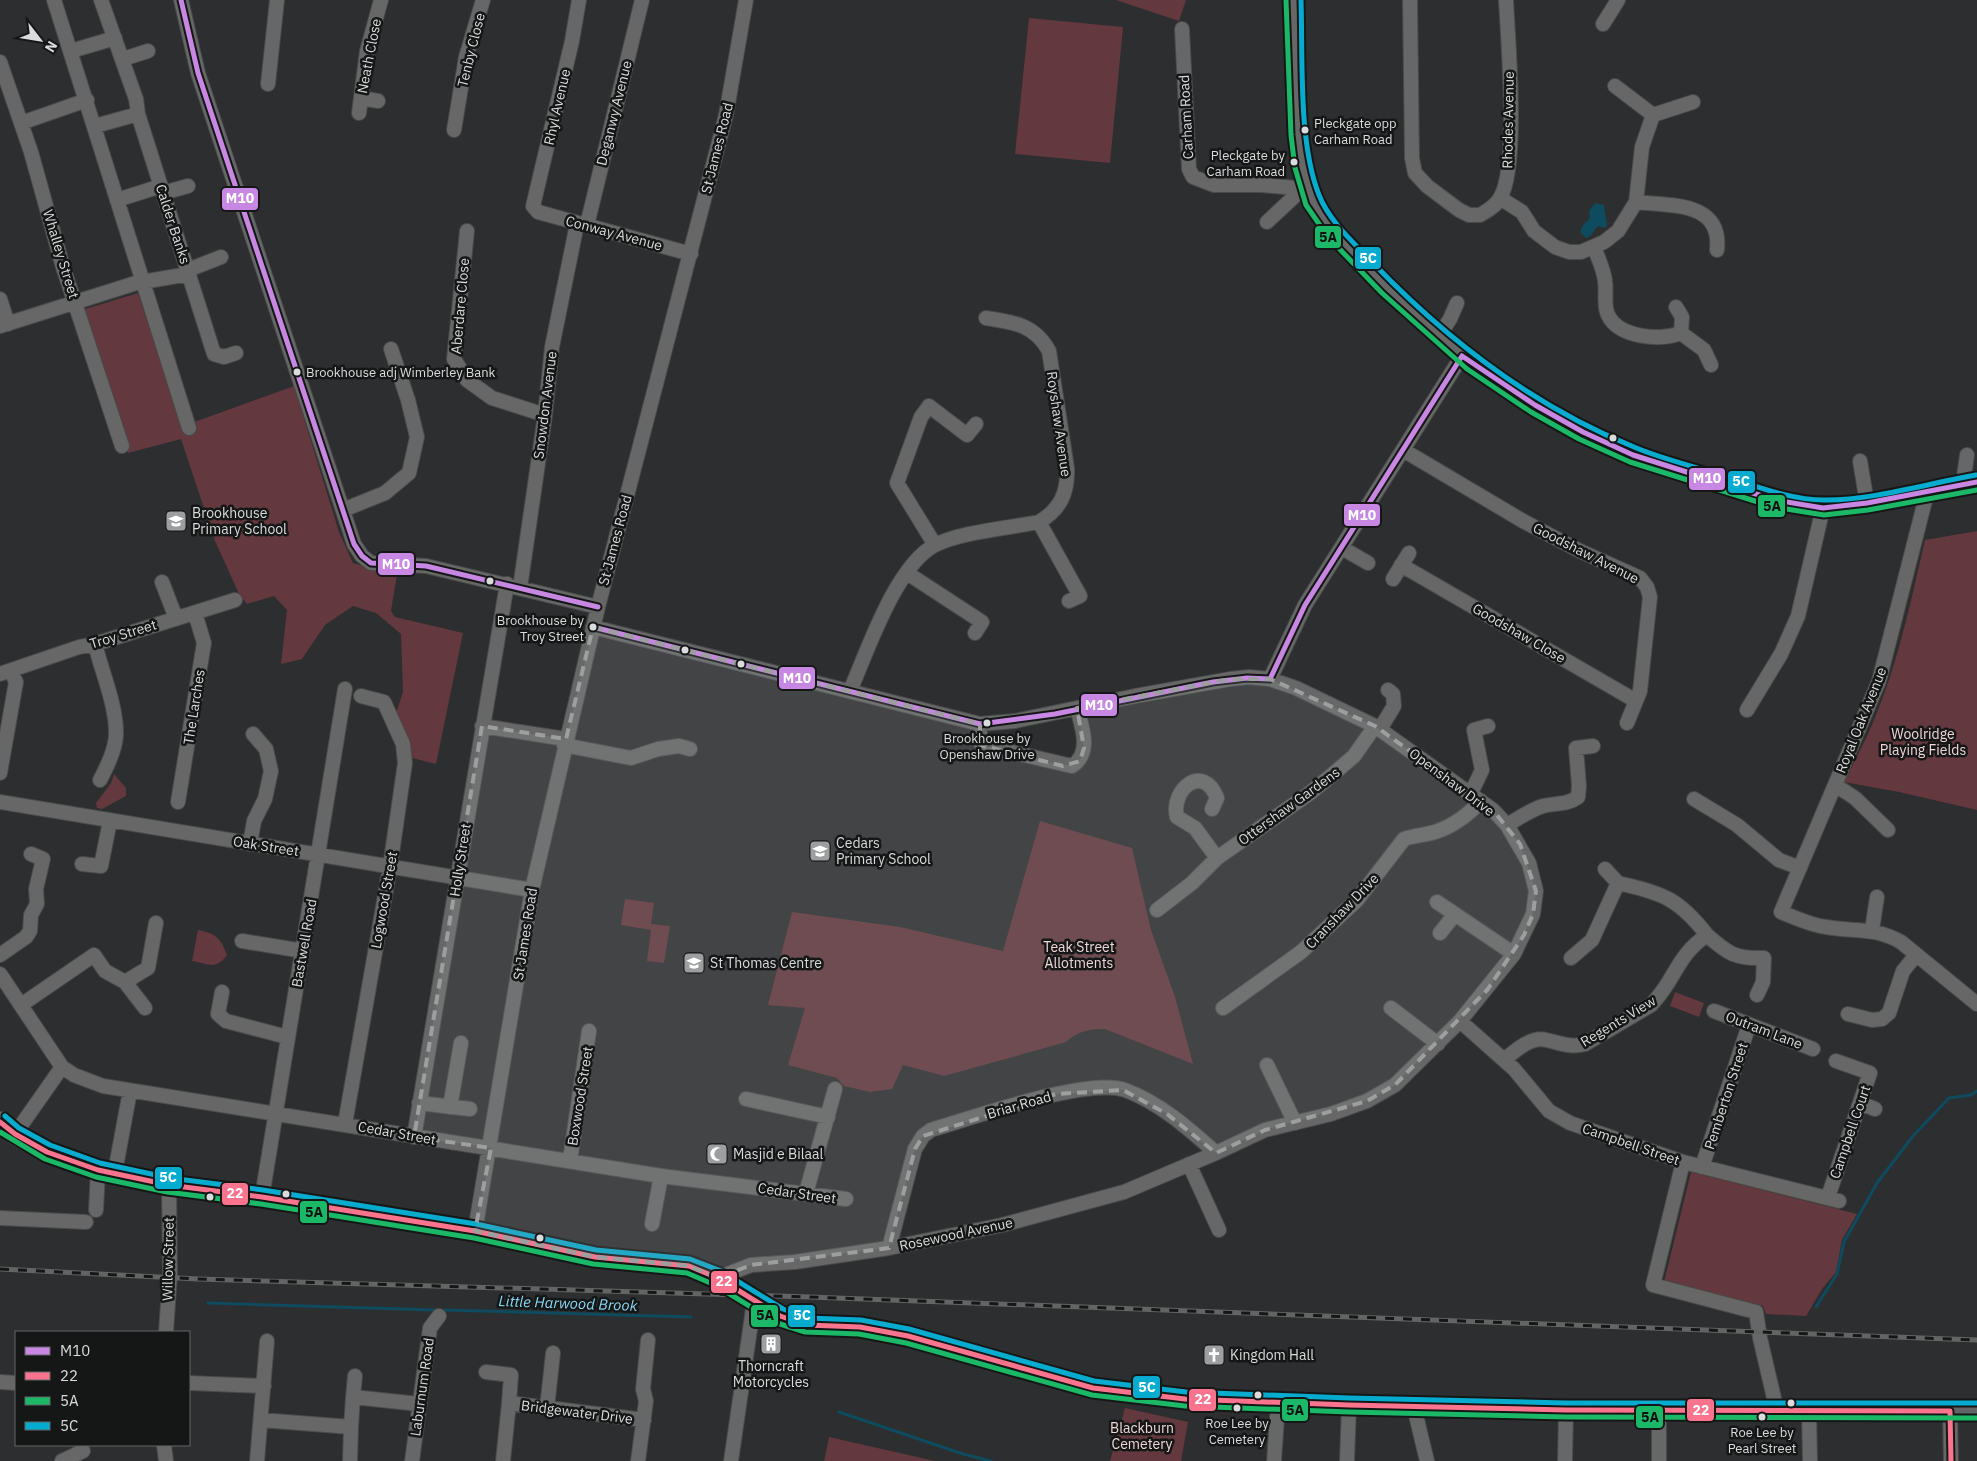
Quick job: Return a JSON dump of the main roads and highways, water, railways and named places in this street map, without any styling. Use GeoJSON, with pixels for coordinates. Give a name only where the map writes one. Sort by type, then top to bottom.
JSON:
{"type":"FeatureCollection","features":[{"type":"Feature","properties":{"kind":"highway"},"geometry":{"type":"LineString","coordinates":[[7,1128],[47,1152],[106,1171],[169,1185],[262,1197],[475,1231],[595,1257],[689,1266],[718,1278],[754,1302],[780,1316],[808,1325],[860,1327],[908,1336],[1093,1388],[1185,1399],[1349,1406],[1659,1411],[1977,1410]]}},
{"type":"Feature","properties":{"kind":"main road"},"geometry":{"type":"LineString","coordinates":[[1293,0],[1298,134],[1308,190],[1320,213],[1334,232],[1387,288],[1462,356],[1536,405],[1583,432],[1633,455],[1775,500],[1823,508],[1867,504],[1970,483]]}},
{"type":"Feature","properties":{"kind":"water"},"geometry":{"type":"Polygon","coordinates":[[[1595,203],[1604,205],[1607,225],[1605,228],[1599,226],[1586,238],[1580,232],[1583,225],[1590,218],[1589,211],[1595,203]]]}},
{"type":"Feature","properties":{"kind":"waterway"},"geometry":{"type":"LineString","coordinates":[[1816,1307],[1837,1274],[1844,1242],[1877,1183],[1913,1136],[1949,1098],[1971,1095],[1977,1091]]}},
{"type":"Feature","properties":{"kind":"waterway","name":"Little Harwood Brook"},"geometry":{"type":"LineString","coordinates":[[208,1303],[434,1310]]}},
{"type":"Feature","properties":{"kind":"waterway","name":"Little Harwood Brook"},"geometry":{"type":"LineString","coordinates":[[445,1310],[691,1317]]}},
{"type":"Feature","properties":{"kind":"waterway","name":"Little Harwood Brook"},"geometry":{"type":"LineString","coordinates":[[839,1412],[963,1454],[991,1461]]}},
{"type":"Feature","properties":{"kind":"railway"},"geometry":{"type":"LineString","coordinates":[[0,1269],[198,1279],[810,1297],[1977,1340]]}},
{"type":"Feature","properties":{"kind":"place","name":"Pleckgate opp Carham Road"},"geometry":{"type":"Point","coordinates":[1305,130]}},
{"type":"Feature","properties":{"kind":"place","name":"Pleckgate by Carham Road"},"geometry":{"type":"Point","coordinates":[1294,162]}},
{"type":"Feature","properties":{"kind":"place","name":"Brookhouse adj Wimberley Bank"},"geometry":{"type":"Point","coordinates":[297,372]}},
{"type":"Feature","properties":{"kind":"place","name":"Brookhouse Primary School"},"geometry":{"type":"Point","coordinates":[176,521]}},
{"type":"Feature","properties":{"kind":"place","name":"Brookhouse by Troy Street"},"geometry":{"type":"Point","coordinates":[593,627]}},
{"type":"Feature","properties":{"kind":"place","name":"Brookhouse by Openshaw Drive"},"geometry":{"type":"Point","coordinates":[987,723]}},
{"type":"Feature","properties":{"kind":"place","name":"Cedars Primary School"},"geometry":{"type":"Point","coordinates":[820,851]}},
{"type":"Feature","properties":{"kind":"place","name":"St Thomas Centre"},"geometry":{"type":"Point","coordinates":[694,963]}},
{"type":"Feature","properties":{"kind":"place","name":"Masjid e Bilaal"},"geometry":{"type":"Point","coordinates":[717,1154]}},
{"type":"Feature","properties":{"kind":"place","name":"Thorncraft Motorcycles"},"geometry":{"type":"Point","coordinates":[771,1344]}},
{"type":"Feature","properties":{"kind":"place","name":"Kingdom Hall"},"geometry":{"type":"Point","coordinates":[1214,1355]}},
{"type":"Feature","properties":{"kind":"place","name":"Roe Lee by Cemetery"},"geometry":{"type":"Point","coordinates":[1237,1408]}},
{"type":"Feature","properties":{"kind":"place","name":"Roe Lee by Pearl Street"},"geometry":{"type":"Point","coordinates":[1762,1417]}},
{"type":"Feature","properties":{"kind":"park label","name":"Woolridge Playing Fields"},"geometry":{"type":"Point","coordinates":[1923,742]}},
{"type":"Feature","properties":{"kind":"park label","name":"Teak Street Allotments"},"geometry":{"type":"Point","coordinates":[1079,956]}},
{"type":"Feature","properties":{"kind":"park label","name":"Blackburn Cemetery"},"geometry":{"type":"Point","coordinates":[1142,1436]}}]}
